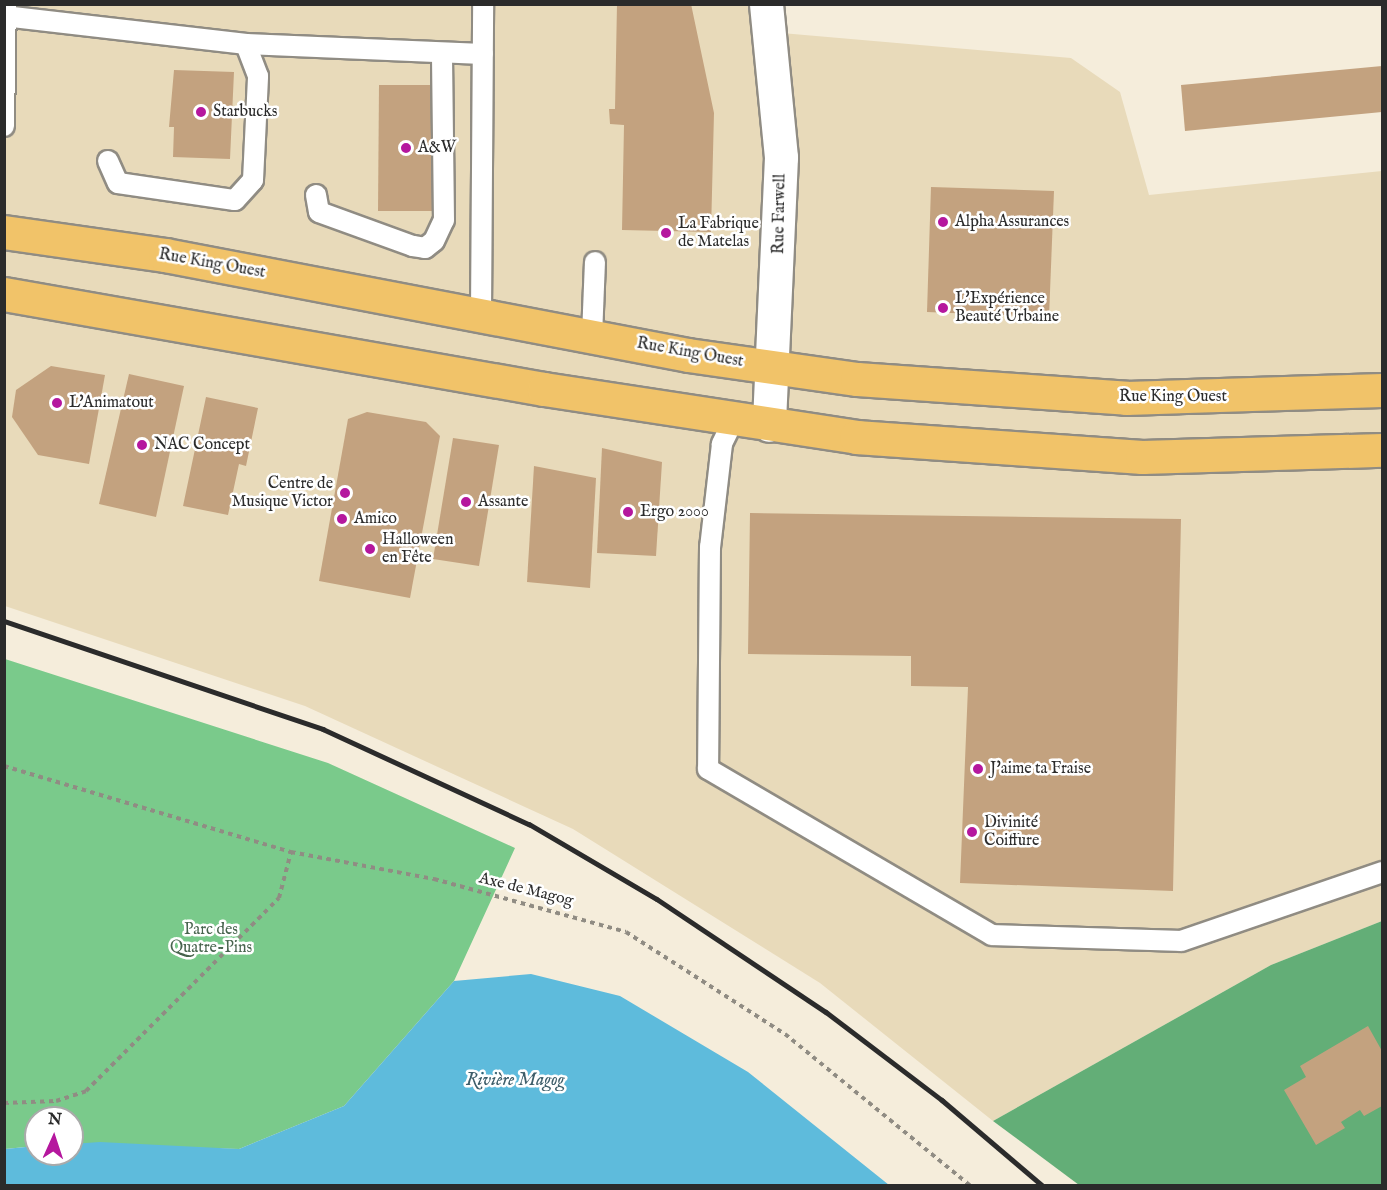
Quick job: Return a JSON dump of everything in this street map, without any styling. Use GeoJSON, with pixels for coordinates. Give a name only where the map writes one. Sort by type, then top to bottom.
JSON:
{"type":"FeatureCollection","features":[{"type":"Feature","properties":{"kind":"main road","name":"Rue King Ouest"},"geometry":{"type":"LineString","coordinates":[[4,232],[165,255],[481,313],[592,336],[774,367],[998,392],[1126,398],[1383,390]]}},
{"type":"Feature","properties":{"kind":"main road"},"geometry":{"type":"LineString","coordinates":[[4,294],[734,419],[937,444],[1142,457],[1383,450]]}},
{"type":"Feature","properties":{"kind":"street","name":"Rue Farwell"},"geometry":{"type":"LineString","coordinates":[[766,4],[781,158],[774,367],[769,424]]}},
{"type":"Feature","properties":{"kind":"lane"},"geometry":{"type":"LineString","coordinates":[[481,313],[483,4]]}},
{"type":"Feature","properties":{"kind":"lane"},"geometry":{"type":"LineString","coordinates":[[4,126],[6,12],[246,44],[483,54]]}},
{"type":"Feature","properties":{"kind":"lane"},"geometry":{"type":"LineString","coordinates":[[108,161],[118,183],[235,200],[254,180],[258,76],[246,44]]}},
{"type":"Feature","properties":{"kind":"lane"},"geometry":{"type":"LineString","coordinates":[[316,195],[319,212],[413,246],[425,248],[434,241],[444,220],[442,53]]}},
{"type":"Feature","properties":{"kind":"lane"},"geometry":{"type":"LineString","coordinates":[[592,336],[596,262]]}},
{"type":"Feature","properties":{"kind":"lane"},"geometry":{"type":"LineString","coordinates":[[734,419],[722,444],[710,547],[708,769],[992,935],[1181,940],[1383,872]]}},
{"type":"Feature","properties":{"kind":"path","name":"Axe de Magog"},"geometry":{"type":"LineString","coordinates":[[4,766],[291,852],[434,879],[626,932],[785,1034],[972,1185]]}},
{"type":"Feature","properties":{"kind":"path"},"geometry":{"type":"LineString","coordinates":[[4,1103],[56,1101],[86,1092],[279,898],[291,852]]}},
{"type":"Feature","properties":{"kind":"shaded area"},"geometry":{"type":"Polygon","coordinates":[[[4,5],[766,5],[770,32],[1071,58],[1120,92],[1149,195],[1382,171],[1382,921],[1271,965],[993,1121],[820,983],[573,829],[305,706],[5,606],[4,5]]]}},
{"type":"Feature","properties":{"kind":"green space","name":"Parc des Quatre-Pins"},"geometry":{"type":"Polygon","coordinates":[[[5,659],[328,763],[515,848],[454,981],[344,1106],[239,1149],[84,1144],[84,1106],[24,1106],[24,1147],[5,1149],[5,659]]]}},
{"type":"Feature","properties":{"kind":"green space"},"geometry":{"type":"Polygon","coordinates":[[[1382,921],[1382,1185],[1079,1185],[993,1121],[1271,965],[1382,921]]]}},
{"type":"Feature","properties":{"kind":"water","name":"Rivière Magog"},"geometry":{"type":"Polygon","coordinates":[[[531,974],[620,996],[748,1072],[889,1185],[5,1185],[5,1149],[24,1147],[24,1166],[84,1166],[84,1143],[239,1149],[344,1106],[454,981],[531,974]]]}},
{"type":"Feature","properties":{"kind":"building"},"geometry":{"type":"Polygon","coordinates":[[[617,4],[691,4],[714,113],[711,232],[622,230],[624,125],[610,124],[609,109],[615,109],[617,4]]]}},
{"type":"Feature","properties":{"kind":"building"},"geometry":{"type":"Polygon","coordinates":[[[1382,66],[1382,112],[1185,131],[1181,85],[1382,66]]]}},
{"type":"Feature","properties":{"kind":"building","name":"Starbucks"},"geometry":{"type":"Polygon","coordinates":[[[174,70],[234,72],[230,159],[173,157],[174,127],[169,127],[174,70]]]}},
{"type":"Feature","properties":{"kind":"building","name":"A&W"},"geometry":{"type":"Polygon","coordinates":[[[379,85],[434,85],[434,211],[378,211],[379,85]]]}},
{"type":"Feature","properties":{"kind":"building"},"geometry":{"type":"Polygon","coordinates":[[[931,187],[1054,191],[1049,317],[927,312],[931,187]]]}},
{"type":"Feature","properties":{"kind":"building","name":"L'Animatout"},"geometry":{"type":"Polygon","coordinates":[[[51,366],[105,375],[89,464],[38,455],[12,417],[16,390],[51,366]]]}},
{"type":"Feature","properties":{"kind":"building","name":"NAC Concept"},"geometry":{"type":"Polygon","coordinates":[[[129,374],[184,386],[156,517],[99,504],[129,374]]]}},
{"type":"Feature","properties":{"kind":"building"},"geometry":{"type":"Polygon","coordinates":[[[206,397],[258,408],[246,466],[239,464],[228,515],[183,506],[206,397]]]}},
{"type":"Feature","properties":{"kind":"building"},"geometry":{"type":"Polygon","coordinates":[[[367,412],[426,422],[440,436],[410,598],[319,581],[348,419],[367,412]]]}},
{"type":"Feature","properties":{"kind":"building","name":"Assante"},"geometry":{"type":"Polygon","coordinates":[[[453,438],[499,445],[479,566],[433,559],[453,438]]]}},
{"type":"Feature","properties":{"kind":"building","name":"Ergo 2000"},"geometry":{"type":"Polygon","coordinates":[[[602,448],[662,462],[656,556],[597,553],[602,448]]]}},
{"type":"Feature","properties":{"kind":"building"},"geometry":{"type":"Polygon","coordinates":[[[534,466],[596,478],[590,588],[527,582],[534,466]]]}},
{"type":"Feature","properties":{"kind":"building"},"geometry":{"type":"Polygon","coordinates":[[[750,513],[1181,519],[1173,891],[960,883],[968,687],[911,686],[911,656],[748,654],[750,513]]]}},
{"type":"Feature","properties":{"kind":"building"},"geometry":{"type":"Polygon","coordinates":[[[1368,1026],[1382,1051],[1382,1106],[1364,1116],[1360,1110],[1341,1122],[1345,1128],[1316,1145],[1284,1090],[1306,1077],[1300,1066],[1368,1026]]]}},
{"type":"Feature","properties":{"kind":"railway"},"geometry":{"type":"LineString","coordinates":[[4,621],[323,729],[529,824],[657,899],[826,1012],[942,1100],[1043,1186]]}},
{"type":"Feature","properties":{"kind":"place","name":"Starbucks"},"geometry":{"type":"Point","coordinates":[201,112]}},
{"type":"Feature","properties":{"kind":"place","name":"A&W"},"geometry":{"type":"Point","coordinates":[406,148]}},
{"type":"Feature","properties":{"kind":"place","name":"Alpha Assurances"},"geometry":{"type":"Point","coordinates":[943,222]}},
{"type":"Feature","properties":{"kind":"place","name":"La Fabrique de Matelas"},"geometry":{"type":"Point","coordinates":[666,233]}},
{"type":"Feature","properties":{"kind":"place","name":"L'Expérience Beauté Urbaine"},"geometry":{"type":"Point","coordinates":[943,308]}},
{"type":"Feature","properties":{"kind":"place","name":"L'Animatout"},"geometry":{"type":"Point","coordinates":[57,403]}},
{"type":"Feature","properties":{"kind":"place","name":"NAC Concept"},"geometry":{"type":"Point","coordinates":[142,445]}},
{"type":"Feature","properties":{"kind":"place","name":"Centre de Musique Victor"},"geometry":{"type":"Point","coordinates":[345,493]}},
{"type":"Feature","properties":{"kind":"place","name":"Assante"},"geometry":{"type":"Point","coordinates":[466,502]}},
{"type":"Feature","properties":{"kind":"place","name":"Ergo 2000"},"geometry":{"type":"Point","coordinates":[628,512]}},
{"type":"Feature","properties":{"kind":"place","name":"Amico"},"geometry":{"type":"Point","coordinates":[342,519]}},
{"type":"Feature","properties":{"kind":"place","name":"Halloween en Fête"},"geometry":{"type":"Point","coordinates":[370,549]}},
{"type":"Feature","properties":{"kind":"place","name":"J'aime ta Fraise"},"geometry":{"type":"Point","coordinates":[978,769]}},
{"type":"Feature","properties":{"kind":"place","name":"Divinité Coiffure"},"geometry":{"type":"Point","coordinates":[972,832]}}]}
